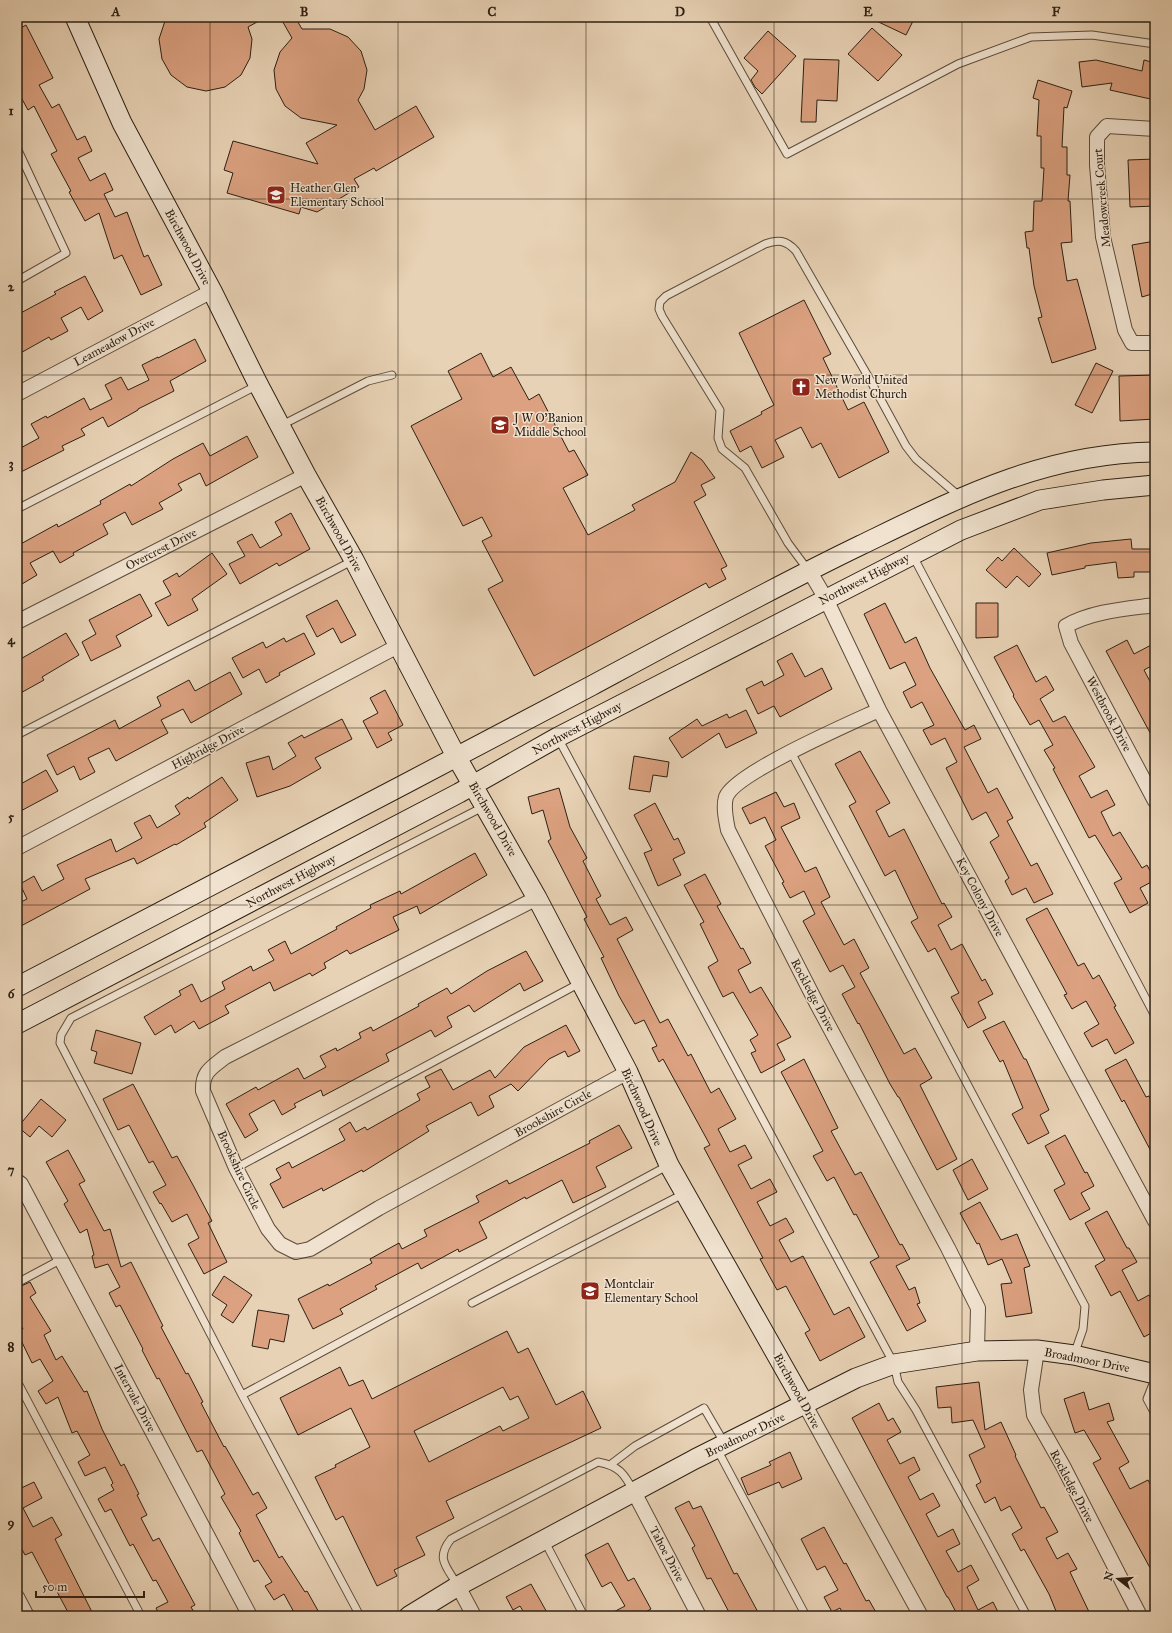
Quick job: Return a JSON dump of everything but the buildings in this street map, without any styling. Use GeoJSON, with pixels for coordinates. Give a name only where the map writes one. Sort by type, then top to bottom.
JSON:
{"type":"FeatureCollection","features":[{"type":"Feature","properties":{"kind":"main road","name":"Birchwood Drive"},"geometry":{"type":"LineString","coordinates":[[75,17],[122,123],[212,291],[280,426],[354,560],[456,756],[537,898],[580,983],[628,1072],[669,1165],[805,1405]]}},
{"type":"Feature","properties":{"kind":"main road"},"geometry":{"type":"LineString","coordinates":[[17,987],[809,570],[960,497],[995,482],[1037,469],[1099,456],[1155,452]]}},
{"type":"Feature","properties":{"kind":"main road","name":"Northwest Highway"},"geometry":{"type":"LineString","coordinates":[[17,1024],[473,785],[558,738],[961,530],[1040,500],[1103,490],[1155,485]]}},
{"type":"Feature","properties":{"kind":"main road","name":"Broadmoor Drive"},"geometry":{"type":"LineString","coordinates":[[409,1616],[458,1586],[721,1446],[856,1378],[894,1364],[977,1351],[1037,1350],[1074,1355],[1155,1374]]}},
{"type":"Feature","properties":{"kind":"street","name":"Meadowcreek Court"},"geometry":{"type":"LineString","coordinates":[[1155,129],[1106,126],[1098,137],[1097,165],[1103,237],[1125,330],[1132,343],[1155,343]]}},
{"type":"Feature","properties":{"kind":"street","name":"Leameadow Drive"},"geometry":{"type":"LineString","coordinates":[[17,394],[212,291]]}},
{"type":"Feature","properties":{"kind":"street","name":"Overcrest Drive"},"geometry":{"type":"LineString","coordinates":[[17,622],[306,475]]}},
{"type":"Feature","properties":{"kind":"street","name":"Key Colony Drive"},"geometry":{"type":"LineString","coordinates":[[809,570],[826,599],[879,710],[1155,1221]]}},
{"type":"Feature","properties":{"kind":"street","name":"Westbrook Drive"},"geometry":{"type":"LineString","coordinates":[[1155,605],[1112,610],[1080,618],[1066,626],[1071,643],[1155,801]]}},
{"type":"Feature","properties":{"kind":"street","name":"Highridge Drive"},"geometry":{"type":"LineString","coordinates":[[17,848],[398,646]]}},
{"type":"Feature","properties":{"kind":"street","name":"Rockledge Drive"},"geometry":{"type":"LineString","coordinates":[[879,710],[791,752],[741,780],[726,797],[725,813],[728,830],[817,1004],[948,1248],[978,1308],[977,1351]]}},
{"type":"Feature","properties":{"kind":"street","name":"Brookshire Circle"},"geometry":{"type":"LineString","coordinates":[[537,898],[225,1057],[208,1071],[202,1080],[203,1091],[236,1168],[268,1229],[280,1244],[296,1252],[310,1249],[379,1208],[628,1072]]}},
{"type":"Feature","properties":{"kind":"street","name":"Intervale Drive"},"geometry":{"type":"LineString","coordinates":[[17,1181],[21,1184],[62,1259],[250,1616]]}},
{"type":"Feature","properties":{"kind":"street","name":"Rockledge Drive"},"geometry":{"type":"LineString","coordinates":[[1037,1350],[1031,1390],[1034,1415],[1063,1466],[1140,1616]]}},
{"type":"Feature","properties":{"kind":"street","name":"Birchwood Drive"},"geometry":{"type":"LineString","coordinates":[[805,1405],[922,1616]]}},
{"type":"Feature","properties":{"kind":"street","name":"Tahoe Drive"},"geometry":{"type":"LineString","coordinates":[[634,1492],[699,1616]]}},
{"type":"Feature","properties":{"kind":"street"},"geometry":{"type":"LineString","coordinates":[[458,1586],[474,1616]]}},
{"type":"Feature","properties":{"kind":"street"},"geometry":{"type":"LineString","coordinates":[[17,1597],[27,1616]]}},
{"type":"Feature","properties":{"kind":"lane"},"geometry":{"type":"LineString","coordinates":[[710,17],[787,154],[958,64],[1030,37],[1092,34],[1155,44]]}},
{"type":"Feature","properties":{"kind":"lane"},"geometry":{"type":"LineString","coordinates":[[17,148],[66,253],[17,281]]}},
{"type":"Feature","properties":{"kind":"lane"},"geometry":{"type":"LineString","coordinates":[[809,570],[788,543],[745,468],[722,449],[718,438],[720,410],[668,327],[659,309],[660,302],[666,296],[765,244],[776,240],[783,241],[791,245],[796,251],[906,446],[916,459],[960,497]]}},
{"type":"Feature","properties":{"kind":"lane"},"geometry":{"type":"LineString","coordinates":[[280,426],[368,381],[392,376]]}},
{"type":"Feature","properties":{"kind":"lane"},"geometry":{"type":"LineString","coordinates":[[17,509],[258,384]]}},
{"type":"Feature","properties":{"kind":"lane"},"geometry":{"type":"LineString","coordinates":[[912,554],[1155,1016]]}},
{"type":"Feature","properties":{"kind":"lane"},"geometry":{"type":"LineString","coordinates":[[17,735],[354,560]]}},
{"type":"Feature","properties":{"kind":"lane"},"geometry":{"type":"LineString","coordinates":[[558,738],[894,1364],[898,1382],[916,1410],[1027,1616]]}},
{"type":"Feature","properties":{"kind":"lane"},"geometry":{"type":"LineString","coordinates":[[791,752],[1085,1306],[1083,1329],[1074,1355]]}},
{"type":"Feature","properties":{"kind":"lane"},"geometry":{"type":"LineString","coordinates":[[360,1616],[242,1395],[60,1043],[61,1034],[70,1018],[485,806]]}},
{"type":"Feature","properties":{"kind":"lane"},"geometry":{"type":"LineString","coordinates":[[236,1168],[580,983]]}},
{"type":"Feature","properties":{"kind":"lane"},"geometry":{"type":"LineString","coordinates":[[242,1395],[669,1165]]}},
{"type":"Feature","properties":{"kind":"lane"},"geometry":{"type":"LineString","coordinates":[[472,1303],[685,1193]]}},
{"type":"Feature","properties":{"kind":"lane"},"geometry":{"type":"LineString","coordinates":[[17,1283],[62,1259]]}},
{"type":"Feature","properties":{"kind":"lane"},"geometry":{"type":"LineString","coordinates":[[1155,1379],[1147,1399],[1155,1414]]}},
{"type":"Feature","properties":{"kind":"lane"},"geometry":{"type":"LineString","coordinates":[[17,1381],[141,1616]]}},
{"type":"Feature","properties":{"kind":"lane"},"geometry":{"type":"LineString","coordinates":[[610,1465],[635,1446],[704,1408],[721,1446],[806,1616]]}},
{"type":"Feature","properties":{"kind":"lane"},"geometry":{"type":"LineString","coordinates":[[458,1586],[442,1558],[443,1549],[451,1539],[598,1462],[610,1465],[625,1474],[634,1492]]}},
{"type":"Feature","properties":{"kind":"lane"},"geometry":{"type":"LineString","coordinates":[[544,1540],[584,1616]]}},
{"type":"Feature","properties":{"kind":"place","name":"Heather Glen Elementary School"},"geometry":{"type":"Point","coordinates":[276,195]}},
{"type":"Feature","properties":{"kind":"place","name":"New World United Methodist Church"},"geometry":{"type":"Point","coordinates":[801,387]}},
{"type":"Feature","properties":{"kind":"place","name":"J W O'Banion Middle School"},"geometry":{"type":"Point","coordinates":[500,425]}},
{"type":"Feature","properties":{"kind":"place","name":"Montclair Elementary School"},"geometry":{"type":"Point","coordinates":[590,1291]}}]}
